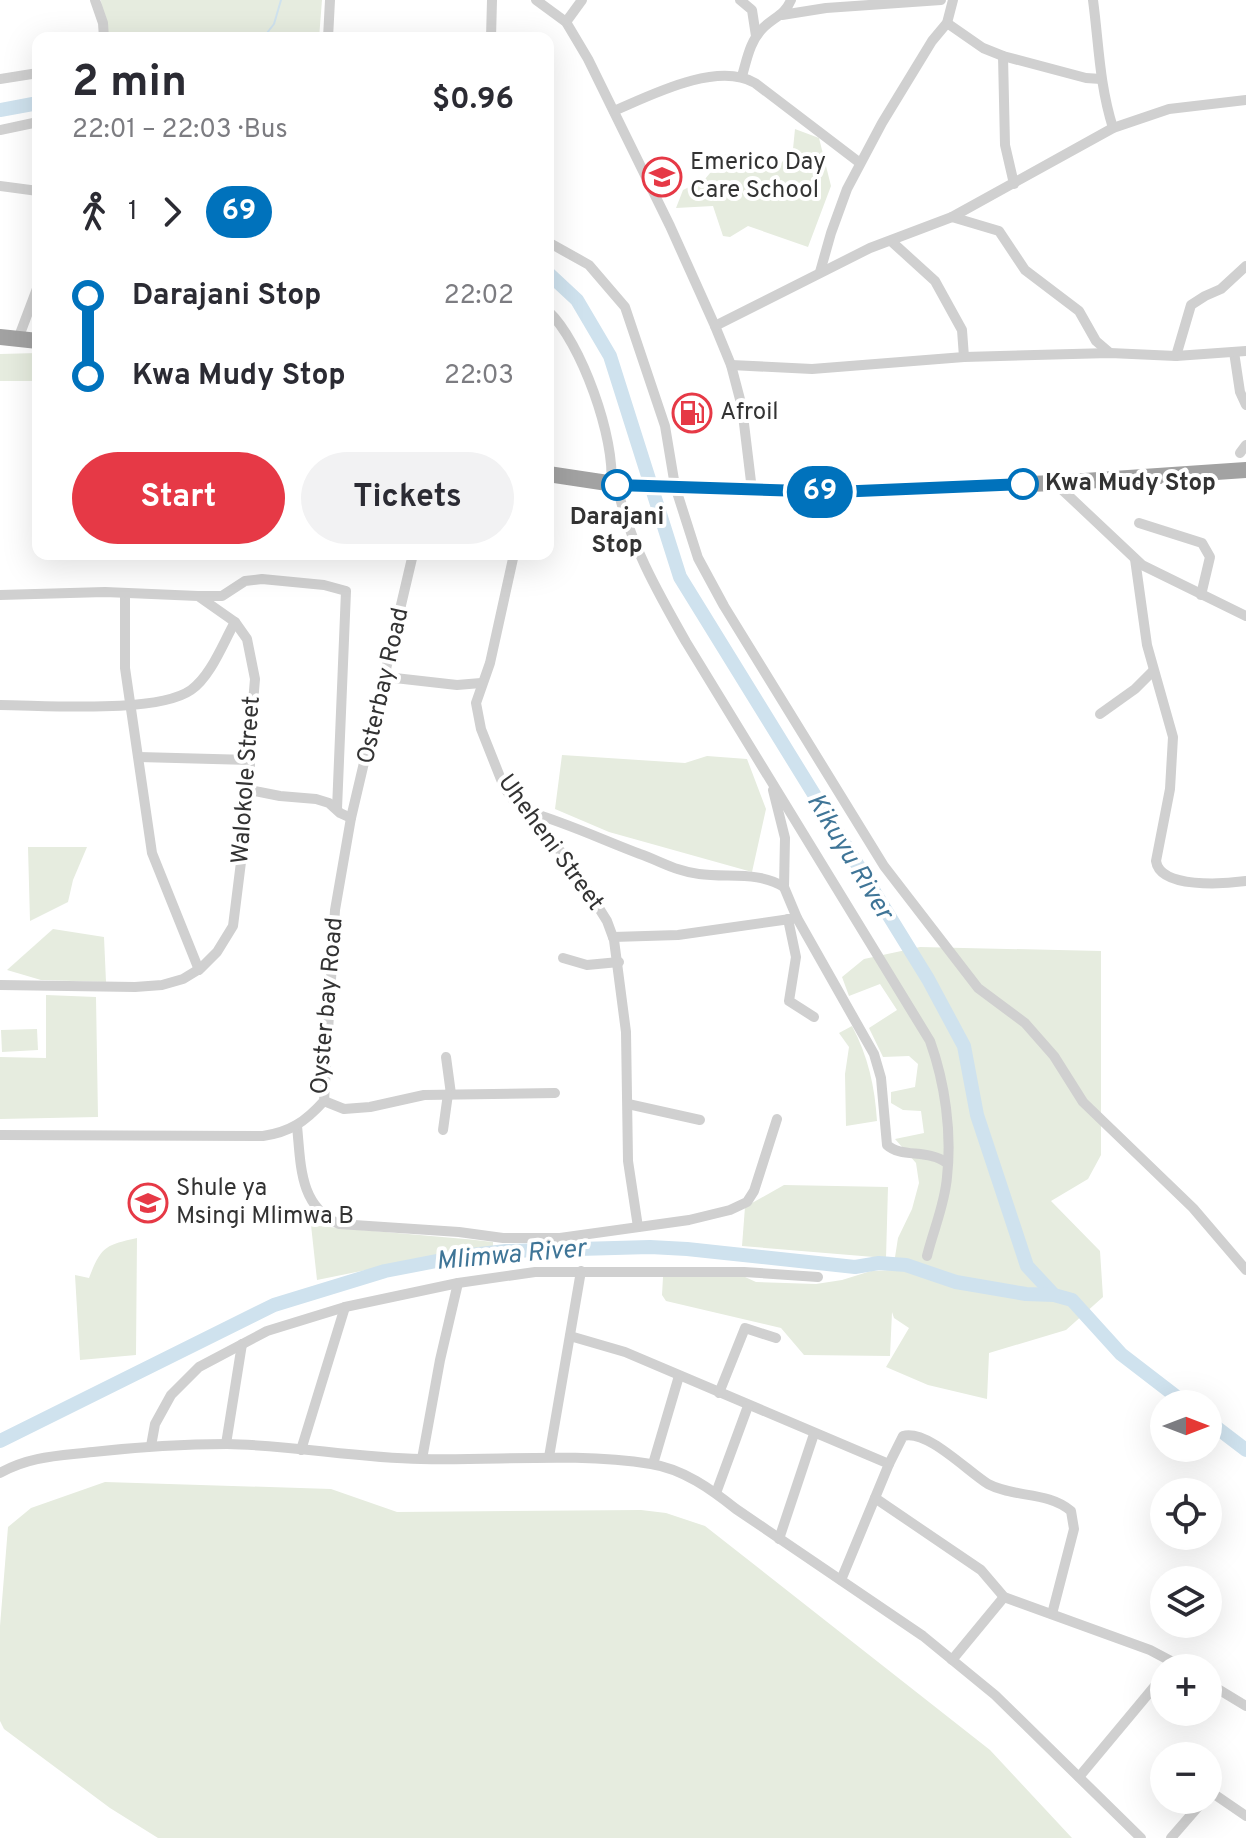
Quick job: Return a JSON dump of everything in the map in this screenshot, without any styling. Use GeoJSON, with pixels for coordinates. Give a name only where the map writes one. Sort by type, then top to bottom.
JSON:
{"type":"FeatureCollection","features":[{"type":"Feature","properties":{"kind":"highway"},"geometry":{"type":"LineString","coordinates":[[0,337],[32,340]]}},
{"type":"Feature","properties":{"kind":"highway"},"geometry":{"type":"LineString","coordinates":[[554,475],[616,484],[860,492],[1246,470]]}},
{"type":"Feature","properties":{"kind":"street"},"geometry":{"type":"LineString","coordinates":[[95,0],[104,32]]}},
{"type":"Feature","properties":{"kind":"street"},"geometry":{"type":"LineString","coordinates":[[328,32],[330,0]]}},
{"type":"Feature","properties":{"kind":"street"},"geometry":{"type":"LineString","coordinates":[[491,32],[492,0]]}},
{"type":"Feature","properties":{"kind":"street"},"geometry":{"type":"LineString","coordinates":[[536,0],[566,22],[614,111],[715,326],[731,365],[742,407],[752,490]]}},
{"type":"Feature","properties":{"kind":"street"},"geometry":{"type":"LineString","coordinates":[[566,22],[582,0]]}},
{"type":"Feature","properties":{"kind":"street"},"geometry":{"type":"LineString","coordinates":[[740,0],[752,10],[756,36]]}},
{"type":"Feature","properties":{"kind":"street"},"geometry":{"type":"LineString","coordinates":[[782,15],[791,0]]}},
{"type":"Feature","properties":{"kind":"street"},"geometry":{"type":"LineString","coordinates":[[742,76],[756,36],[782,15],[826,8],[941,0]]}},
{"type":"Feature","properties":{"kind":"street"},"geometry":{"type":"LineString","coordinates":[[820,272],[838,209],[860,163],[932,41],[947,23],[953,0]]}},
{"type":"Feature","properties":{"kind":"street"},"geometry":{"type":"LineString","coordinates":[[1093,0],[1102,94],[1113,128]]}},
{"type":"Feature","properties":{"kind":"street"},"geometry":{"type":"LineString","coordinates":[[947,23],[983,48],[1003,56],[1086,78],[1101,79]]}},
{"type":"Feature","properties":{"kind":"street"},"geometry":{"type":"LineString","coordinates":[[1003,56],[1005,145],[1014,184]]}},
{"type":"Feature","properties":{"kind":"street"},"geometry":{"type":"LineString","coordinates":[[0,79],[32,74]]}},
{"type":"Feature","properties":{"kind":"street"},"geometry":{"type":"LineString","coordinates":[[614,111],[678,84],[742,76],[860,163]]}},
{"type":"Feature","properties":{"kind":"street"},"geometry":{"type":"LineString","coordinates":[[715,326],[870,248],[952,217],[1113,128],[1169,109],[1246,100]]}},
{"type":"Feature","properties":{"kind":"street"},"geometry":{"type":"LineString","coordinates":[[0,130],[32,123]]}},
{"type":"Feature","properties":{"kind":"street"},"geometry":{"type":"LineString","coordinates":[[0,186],[32,190]]}},
{"type":"Feature","properties":{"kind":"street"},"geometry":{"type":"LineString","coordinates":[[952,217],[999,231],[1025,270],[1079,311],[1096,341],[1110,353]]}},
{"type":"Feature","properties":{"kind":"street"},"geometry":{"type":"LineString","coordinates":[[891,241],[935,281],[962,330],[964,357]]}},
{"type":"Feature","properties":{"kind":"street"},"geometry":{"type":"LineString","coordinates":[[554,245],[589,265],[625,307],[665,426],[671,486],[698,558],[884,866],[978,988],[1025,1023],[1054,1056],[1083,1102],[1193,1208],[1246,1270]]}},
{"type":"Feature","properties":{"kind":"street"},"geometry":{"type":"LineString","coordinates":[[1176,356],[1191,305],[1221,289],[1246,266]]}},
{"type":"Feature","properties":{"kind":"street"},"geometry":{"type":"LineString","coordinates":[[18,339],[32,302]]}},
{"type":"Feature","properties":{"kind":"street"},"geometry":{"type":"LineString","coordinates":[[554,319],[570,339],[601,414],[621,507],[654,584],[714,690],[930,1041],[943,1085],[947,1163],[944,1193],[927,1256]]}},
{"type":"Feature","properties":{"kind":"street"},"geometry":{"type":"LineString","coordinates":[[731,365],[812,369],[964,357],[1110,353],[1176,356],[1240,352],[1240,392],[1246,405]]}},
{"type":"Feature","properties":{"kind":"street"},"geometry":{"type":"LineString","coordinates":[[1055,483],[1151,571],[1246,616]]}},
{"type":"Feature","properties":{"kind":"street"},"geometry":{"type":"LineString","coordinates":[[1139,523],[1202,543],[1210,557],[1201,595]]}},
{"type":"Feature","properties":{"kind":"street"},"geometry":{"type":"LineString","coordinates":[[1135,559],[1153,671],[1173,737],[1173,763],[1157,869],[1162,875],[1191,882],[1246,881]]}},
{"type":"Feature","properties":{"kind":"street","name":"Osterbay Road"},"geometry":{"type":"LineString","coordinates":[[351,818],[412,560]]}},
{"type":"Feature","properties":{"kind":"street","name":"Uheheni Street"},"geometry":{"type":"LineString","coordinates":[[513,560],[490,663],[476,703],[495,769],[514,801],[529,812],[582,881],[607,921],[613,937],[619,962],[626,1032],[628,1161],[638,1227]]}},
{"type":"Feature","properties":{"kind":"street"},"geometry":{"type":"LineString","coordinates":[[0,595],[125,593],[222,596],[245,581],[262,579],[324,585],[346,591],[337,809]]}},
{"type":"Feature","properties":{"kind":"street"},"geometry":{"type":"LineString","coordinates":[[0,985],[135,987],[183,979],[199,970],[152,853],[123,648],[125,593]]}},
{"type":"Feature","properties":{"kind":"street"},"geometry":{"type":"LineString","coordinates":[[0,705],[130,704],[166,700],[194,688],[235,622],[198,596]]}},
{"type":"Feature","properties":{"kind":"street","name":"Walokole Street"},"geometry":{"type":"LineString","coordinates":[[199,970],[217,952],[233,926],[250,790],[255,679],[247,639],[235,622]]}},
{"type":"Feature","properties":{"kind":"street"},"geometry":{"type":"LineString","coordinates":[[1100,714],[1127,696],[1153,671]]}},
{"type":"Feature","properties":{"kind":"street"},"geometry":{"type":"LineString","coordinates":[[386,677],[457,685],[481,683]]}},
{"type":"Feature","properties":{"kind":"street"},"geometry":{"type":"LineString","coordinates":[[139,757],[250,760]]}},
{"type":"Feature","properties":{"kind":"street"},"geometry":{"type":"LineString","coordinates":[[770,780],[785,838],[784,887],[792,918],[796,957],[789,1001],[814,1017]]}},
{"type":"Feature","properties":{"kind":"street"},"geometry":{"type":"LineString","coordinates":[[250,790],[316,799],[329,803],[351,818]]}},
{"type":"Feature","properties":{"kind":"street"},"geometry":{"type":"LineString","coordinates":[[529,812],[562,821],[606,843],[685,872],[737,878],[761,877],[784,887]]}},
{"type":"Feature","properties":{"kind":"street","name":"Oyster bay Road"},"geometry":{"type":"LineString","coordinates":[[0,1135],[263,1136],[285,1133],[297,1126],[324,1101],[335,910],[351,818]]}},
{"type":"Feature","properties":{"kind":"street"},"geometry":{"type":"LineString","coordinates":[[792,918],[874,1054],[881,1078],[887,1145],[894,1151],[937,1155],[947,1163]]}},
{"type":"Feature","properties":{"kind":"street"},"geometry":{"type":"LineString","coordinates":[[613,937],[678,935],[792,918]]}},
{"type":"Feature","properties":{"kind":"street"},"geometry":{"type":"LineString","coordinates":[[563,958],[587,965],[619,962]]}},
{"type":"Feature","properties":{"kind":"street"},"geometry":{"type":"LineString","coordinates":[[443,1130],[450,1094],[446,1057]]}},
{"type":"Feature","properties":{"kind":"street"},"geometry":{"type":"LineString","coordinates":[[324,1101],[344,1109],[370,1107],[424,1095],[555,1093]]}},
{"type":"Feature","properties":{"kind":"street"},"geometry":{"type":"LineString","coordinates":[[628,1104],[700,1120]]}},
{"type":"Feature","properties":{"kind":"street"},"geometry":{"type":"LineString","coordinates":[[297,1126],[306,1191],[312,1205],[325,1218],[339,1224],[517,1238],[560,1238],[689,1220],[730,1210],[747,1202],[760,1179],[777,1119]]}},
{"type":"Feature","properties":{"kind":"street"},"geometry":{"type":"LineString","coordinates":[[549,1457],[581,1271]]}},
{"type":"Feature","properties":{"kind":"street"},"geometry":{"type":"LineString","coordinates":[[151,1446],[155,1424],[171,1395],[199,1367],[267,1331],[345,1307],[458,1283],[535,1272],[744,1272],[818,1277]]}},
{"type":"Feature","properties":{"kind":"street"},"geometry":{"type":"LineString","coordinates":[[422,1459],[458,1283]]}},
{"type":"Feature","properties":{"kind":"street"},"geometry":{"type":"LineString","coordinates":[[301,1450],[345,1307]]}},
{"type":"Feature","properties":{"kind":"street"},"geometry":{"type":"LineString","coordinates":[[719,1393],[745,1328],[776,1338]]}},
{"type":"Feature","properties":{"kind":"street"},"geometry":{"type":"LineString","coordinates":[[570,1336],[625,1352],[889,1464]]}},
{"type":"Feature","properties":{"kind":"street"},"geometry":{"type":"LineString","coordinates":[[226,1444],[242,1344]]}},
{"type":"Feature","properties":{"kind":"street"},"geometry":{"type":"LineString","coordinates":[[653,1464],[679,1376]]}},
{"type":"Feature","properties":{"kind":"street"},"geometry":{"type":"LineString","coordinates":[[716,1493],[748,1406]]}},
{"type":"Feature","properties":{"kind":"street"},"geometry":{"type":"LineString","coordinates":[[779,1539],[814,1434]]}},
{"type":"Feature","properties":{"kind":"street"},"geometry":{"type":"LineString","coordinates":[[841,1580],[903,1436],[914,1434],[988,1483],[1001,1489],[1056,1501],[1071,1511],[1074,1529],[1052,1614]]}},
{"type":"Feature","properties":{"kind":"street"},"geometry":{"type":"LineString","coordinates":[[0,1473],[20,1462],[34,1459],[151,1446],[226,1444],[422,1459],[549,1457],[653,1464],[688,1476],[716,1493],[923,1636],[995,1695],[1141,1838]]}},
{"type":"Feature","properties":{"kind":"street"},"geometry":{"type":"LineString","coordinates":[[875,1498],[981,1570],[1004,1597],[1108,1633],[1151,1654]]}},
{"type":"Feature","properties":{"kind":"street"},"geometry":{"type":"LineString","coordinates":[[952,1660],[1004,1597]]}},
{"type":"Feature","properties":{"kind":"street"},"geometry":{"type":"LineString","coordinates":[[1222,1691],[1246,1706]]}},
{"type":"Feature","properties":{"kind":"street"},"geometry":{"type":"LineString","coordinates":[[1079,1777],[1150,1692]]}},
{"type":"Feature","properties":{"kind":"street"},"geometry":{"type":"LineString","coordinates":[[1222,1800],[1246,1816]]}},
{"type":"Feature","properties":{"kind":"street"},"geometry":{"type":"LineString","coordinates":[[1171,1838],[1192,1814]]}},
{"type":"Feature","properties":{"kind":"shaded area"},"geometry":{"type":"Polygon","coordinates":[[[101,0],[322,0],[319,32],[103,32],[101,0]]]}},
{"type":"Feature","properties":{"kind":"shaded area"},"geometry":{"type":"Polygon","coordinates":[[[795,129],[819,138],[831,186],[808,247],[748,226],[730,237],[723,236],[713,206],[676,208],[683,190],[705,179],[726,154],[759,169],[777,168],[793,149],[795,129]]]}},
{"type":"Feature","properties":{"kind":"shaded area"},"geometry":{"type":"Polygon","coordinates":[[[32,353],[32,381],[0,381],[0,354],[32,353]]]}},
{"type":"Feature","properties":{"kind":"shaded area"},"geometry":{"type":"Polygon","coordinates":[[[562,755],[685,763],[707,756],[747,759],[766,809],[752,872],[609,832],[555,809],[562,755]]]}},
{"type":"Feature","properties":{"kind":"shaded area"},"geometry":{"type":"Polygon","coordinates":[[[28,847],[87,847],[73,880],[68,902],[30,921],[28,847]]]}},
{"type":"Feature","properties":{"kind":"shaded area"},"geometry":{"type":"Polygon","coordinates":[[[53,929],[104,937],[106,982],[41,980],[7,970],[53,929]]]}},
{"type":"Feature","properties":{"kind":"shaded area"},"geometry":{"type":"Polygon","coordinates":[[[920,947],[1101,951],[1101,1155],[1088,1179],[1051,1201],[1100,1251],[1103,1297],[1066,1330],[989,1353],[987,1399],[928,1385],[886,1367],[909,1328],[894,1318],[892,1312],[890,1356],[804,1355],[781,1328],[666,1301],[662,1295],[663,1277],[745,1277],[756,1282],[816,1284],[871,1271],[893,1270],[898,1238],[912,1209],[919,1183],[916,1163],[895,1139],[924,1133],[921,1111],[903,1110],[891,1103],[891,1092],[915,1087],[918,1064],[909,1056],[883,1057],[869,1028],[897,1010],[880,984],[849,996],[842,977],[864,959],[920,947]]]}},
{"type":"Feature","properties":{"kind":"shaded area"},"geometry":{"type":"Polygon","coordinates":[[[46,995],[96,997],[98,1117],[0,1119],[0,1057],[46,1058],[46,995]]]}},
{"type":"Feature","properties":{"kind":"shaded area"},"geometry":{"type":"Polygon","coordinates":[[[852,1026],[870,1072],[877,1121],[846,1126],[845,1074],[849,1047],[839,1033],[852,1026]]]}},
{"type":"Feature","properties":{"kind":"shaded area"},"geometry":{"type":"Polygon","coordinates":[[[37,1029],[38,1050],[2,1052],[1,1030],[37,1029]]]}},
{"type":"Feature","properties":{"kind":"shaded area"},"geometry":{"type":"Polygon","coordinates":[[[784,1185],[888,1187],[886,1258],[742,1246],[745,1207],[784,1185]]]}},
{"type":"Feature","properties":{"kind":"shaded area"},"geometry":{"type":"Polygon","coordinates":[[[311,1225],[493,1242],[493,1248],[440,1255],[317,1280],[311,1225]]]}},
{"type":"Feature","properties":{"kind":"shaded area"},"geometry":{"type":"Polygon","coordinates":[[[137,1238],[136,1355],[80,1360],[75,1275],[89,1278],[106,1249],[137,1238]]]}},
{"type":"Feature","properties":{"kind":"shaded area"},"geometry":{"type":"Polygon","coordinates":[[[105,1482],[331,1489],[397,1512],[641,1510],[666,1513],[705,1526],[990,1750],[1072,1838],[158,1838],[110,1808],[4,1729],[0,1721],[0,1626],[8,1527],[31,1508],[105,1482]]]}},
{"type":"Feature","properties":{"kind":"waterway"},"geometry":{"type":"LineString","coordinates":[[268,32],[274,24],[281,0]]}},
{"type":"Feature","properties":{"kind":"waterway","name":"Kikuyu River"},"geometry":{"type":"LineString","coordinates":[[0,110],[32,104]]}},
{"type":"Feature","properties":{"kind":"waterway","name":"Kikuyu River"},"geometry":{"type":"LineString","coordinates":[[554,279],[577,300],[610,356],[680,577],[928,979],[964,1046],[977,1115],[1027,1266],[1054,1295],[1072,1300],[1121,1354],[1168,1390]]}},
{"type":"Feature","properties":{"kind":"waterway","name":"Mlimwa River"},"geometry":{"type":"LineString","coordinates":[[0,1441],[274,1305],[385,1271],[462,1256],[506,1251],[650,1247],[687,1249],[855,1267],[879,1263],[906,1265],[956,1282],[1026,1294],[1054,1295]]}},
{"type":"Feature","properties":{"kind":"waterway","name":"Kikuyu River"},"geometry":{"type":"LineString","coordinates":[[1222,1432],[1246,1450]]}},
{"type":"Feature","properties":{"kind":"bus line","name":"69"},"geometry":{"type":"LineString","coordinates":[[617,485],[835,492],[1023,484]]}},
{"type":"Feature","properties":{"kind":"place","name":"Emerico Day Care School"},"geometry":{"type":"Point","coordinates":[662,177]}},
{"type":"Feature","properties":{"kind":"place","name":"Afroil"},"geometry":{"type":"Point","coordinates":[692,413]}},
{"type":"Feature","properties":{"kind":"place","name":"Kwa Mudy Stop"},"geometry":{"type":"Point","coordinates":[1023,484]}},
{"type":"Feature","properties":{"kind":"place","name":"Darajani Stop"},"geometry":{"type":"Point","coordinates":[617,485]}},
{"type":"Feature","properties":{"kind":"place","name":"Shule ya Msingi Mlimwa B"},"geometry":{"type":"Point","coordinates":[148,1203]}}]}
